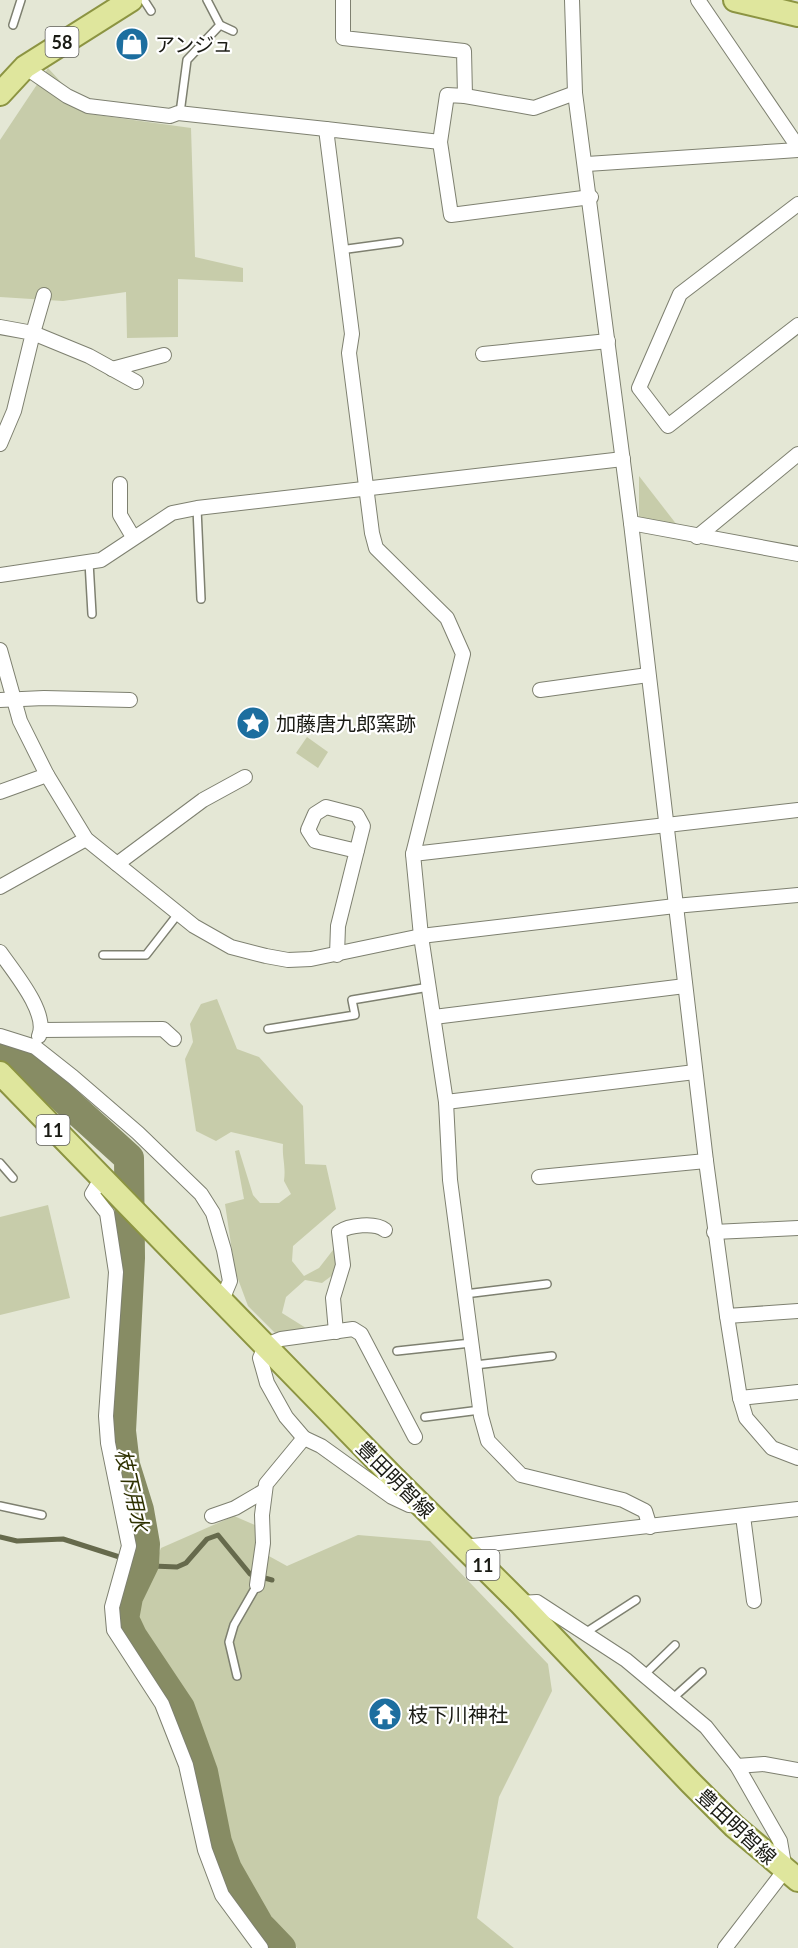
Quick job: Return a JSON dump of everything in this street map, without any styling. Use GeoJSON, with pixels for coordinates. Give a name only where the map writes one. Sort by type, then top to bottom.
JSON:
{"type":"FeatureCollection","features":[{"type":"Feature","properties":{"kind":"main road","name":"58"},"geometry":{"type":"LineString","coordinates":[[0,94],[25,67],[131,0]]}},
{"type":"Feature","properties":{"kind":"main road"},"geometry":{"type":"LineString","coordinates":[[735,0],[798,15]]}},
{"type":"Feature","properties":{"kind":"main road","name":"豊田明智線"},"geometry":{"type":"LineString","coordinates":[[0,1073],[104,1182],[171,1247],[519,1603],[690,1782],[734,1826],[792,1875]]}},
{"type":"Feature","properties":{"kind":"street"},"geometry":{"type":"LineString","coordinates":[[343,0],[343,39],[464,51],[465,96]]}},
{"type":"Feature","properties":{"kind":"street"},"geometry":{"type":"LineString","coordinates":[[572,0],[575,93],[591,197],[632,524],[714,1232],[727,1316],[740,1398],[746,1418],[772,1448],[798,1458]]}},
{"type":"Feature","properties":{"kind":"street"},"geometry":{"type":"LineString","coordinates":[[586,164],[798,148],[698,0]]}},
{"type":"Feature","properties":{"kind":"street"},"geometry":{"type":"LineString","coordinates":[[25,67],[67,96],[88,106],[170,116],[180,113],[440,142]]}},
{"type":"Feature","properties":{"kind":"street"},"geometry":{"type":"LineString","coordinates":[[575,93],[534,108],[465,96],[447,96],[440,142],[451,215],[591,197]]}},
{"type":"Feature","properties":{"kind":"street"},"geometry":{"type":"LineString","coordinates":[[326,129],[352,334],[349,353],[376,548],[447,618],[463,654],[413,854],[421,936],[446,1102],[450,1180],[480,1410],[488,1441],[521,1475],[623,1500],[645,1510],[650,1527]]}},
{"type":"Feature","properties":{"kind":"street"},"geometry":{"type":"LineString","coordinates":[[639,388],[680,294],[798,204]]}},
{"type":"Feature","properties":{"kind":"street"},"geometry":{"type":"LineString","coordinates":[[0,444],[14,411],[44,295]]}},
{"type":"Feature","properties":{"kind":"street"},"geometry":{"type":"LineString","coordinates":[[639,388],[668,426],[798,325]]}},
{"type":"Feature","properties":{"kind":"street"},"geometry":{"type":"LineString","coordinates":[[0,327],[33,333],[89,356],[136,382]]}},
{"type":"Feature","properties":{"kind":"street"},"geometry":{"type":"LineString","coordinates":[[483,354],[608,341]]}},
{"type":"Feature","properties":{"kind":"street"},"geometry":{"type":"LineString","coordinates":[[112,369],[164,355]]}},
{"type":"Feature","properties":{"kind":"street"},"geometry":{"type":"LineString","coordinates":[[614,387],[639,388]]}},
{"type":"Feature","properties":{"kind":"street"},"geometry":{"type":"LineString","coordinates":[[697,537],[798,454]]}},
{"type":"Feature","properties":{"kind":"street"},"geometry":{"type":"LineString","coordinates":[[0,575],[101,560],[172,513],[197,508],[623,459]]}},
{"type":"Feature","properties":{"kind":"street"},"geometry":{"type":"LineString","coordinates":[[120,484],[120,515],[133,537]]}},
{"type":"Feature","properties":{"kind":"street"},"geometry":{"type":"LineString","coordinates":[[632,524],[798,554]]}},
{"type":"Feature","properties":{"kind":"street"},"geometry":{"type":"LineString","coordinates":[[0,650],[7,699],[47,775],[86,839],[194,926],[231,947],[288,960],[337,955],[421,936],[675,906],[798,895]]}},
{"type":"Feature","properties":{"kind":"street"},"geometry":{"type":"LineString","coordinates":[[540,690],[648,675]]}},
{"type":"Feature","properties":{"kind":"street"},"geometry":{"type":"LineString","coordinates":[[7,699],[130,700]]}},
{"type":"Feature","properties":{"kind":"street"},"geometry":{"type":"LineString","coordinates":[[0,792],[47,775]]}},
{"type":"Feature","properties":{"kind":"street"},"geometry":{"type":"LineString","coordinates":[[117,864],[203,800],[244,777]]}},
{"type":"Feature","properties":{"kind":"street"},"geometry":{"type":"LineString","coordinates":[[413,854],[798,810]]}},
{"type":"Feature","properties":{"kind":"street"},"geometry":{"type":"LineString","coordinates":[[0,887],[86,839]]}},
{"type":"Feature","properties":{"kind":"street"},"geometry":{"type":"LineString","coordinates":[[337,955],[338,926],[357,850]]}},
{"type":"Feature","properties":{"kind":"street"},"geometry":{"type":"LineString","coordinates":[[0,951],[37,1009],[42,1029],[34,1047]]}},
{"type":"Feature","properties":{"kind":"street"},"geometry":{"type":"LineString","coordinates":[[434,1017],[685,986]]}},
{"type":"Feature","properties":{"kind":"street"},"geometry":{"type":"LineString","coordinates":[[42,1029],[163,1029],[174,1039]]}},
{"type":"Feature","properties":{"kind":"street"},"geometry":{"type":"LineString","coordinates":[[2,1037],[34,1047],[138,1133],[201,1194],[213,1213],[224,1250],[230,1281],[222,1300]]}},
{"type":"Feature","properties":{"kind":"street"},"geometry":{"type":"LineString","coordinates":[[446,1102],[695,1072]]}},
{"type":"Feature","properties":{"kind":"street"},"geometry":{"type":"LineString","coordinates":[[539,1177],[706,1161]]}},
{"type":"Feature","properties":{"kind":"street"},"geometry":{"type":"LineString","coordinates":[[104,1182],[92,1194],[107,1213],[116,1272],[106,1416],[126,1559],[112,1607],[114,1630],[162,1704],[186,1765],[205,1850],[222,1896],[261,1948]]}},
{"type":"Feature","properties":{"kind":"street"},"geometry":{"type":"LineString","coordinates":[[336,1332],[333,1298],[343,1264],[339,1232],[345,1228],[373,1226],[385,1230]]}},
{"type":"Feature","properties":{"kind":"street"},"geometry":{"type":"LineString","coordinates":[[714,1232],[798,1228]]}},
{"type":"Feature","properties":{"kind":"street"},"geometry":{"type":"LineString","coordinates":[[727,1316],[798,1311]]}},
{"type":"Feature","properties":{"kind":"street"},"geometry":{"type":"LineString","coordinates":[[415,1437],[361,1335],[353,1329],[281,1339],[266,1345],[260,1358],[267,1383],[286,1417],[304,1438],[321,1446],[392,1497],[409,1505],[422,1506]]}},
{"type":"Feature","properties":{"kind":"street"},"geometry":{"type":"LineString","coordinates":[[740,1398],[798,1392]]}},
{"type":"Feature","properties":{"kind":"street"},"geometry":{"type":"LineString","coordinates":[[258,1579],[263,1543],[266,1484],[304,1438]]}},
{"type":"Feature","properties":{"kind":"street"},"geometry":{"type":"LineString","coordinates":[[213,1516],[235,1508],[264,1491]]}},
{"type":"Feature","properties":{"kind":"street"},"geometry":{"type":"LineString","coordinates":[[464,1547],[798,1509]]}},
{"type":"Feature","properties":{"kind":"street"},"geometry":{"type":"LineString","coordinates":[[743,1516],[754,1601]]}},
{"type":"Feature","properties":{"kind":"street"},"geometry":{"type":"LineString","coordinates":[[519,1603],[537,1602],[644,1675],[706,1726],[738,1766],[780,1841],[792,1875],[725,1948]]}},
{"type":"Feature","properties":{"kind":"street"},"geometry":{"type":"LineString","coordinates":[[738,1766],[764,1764],[798,1770]]}},
{"type":"Feature","properties":{"kind":"lane"},"geometry":{"type":"LineString","coordinates":[[13,25],[21,0]]}},
{"type":"Feature","properties":{"kind":"lane"},"geometry":{"type":"LineString","coordinates":[[144,0],[151,11]]}},
{"type":"Feature","properties":{"kind":"lane"},"geometry":{"type":"LineString","coordinates":[[207,0],[220,25],[233,31]]}},
{"type":"Feature","properties":{"kind":"lane"},"geometry":{"type":"LineString","coordinates":[[180,113],[187,60],[220,25]]}},
{"type":"Feature","properties":{"kind":"lane"},"geometry":{"type":"LineString","coordinates":[[340,250],[399,242]]}},
{"type":"Feature","properties":{"kind":"lane"},"geometry":{"type":"LineString","coordinates":[[197,508],[201,599]]}},
{"type":"Feature","properties":{"kind":"lane"},"geometry":{"type":"LineString","coordinates":[[89,562],[92,614]]}},
{"type":"Feature","properties":{"kind":"lane"},"geometry":{"type":"LineString","coordinates":[[103,955],[146,955],[178,914]]}},
{"type":"Feature","properties":{"kind":"lane"},"geometry":{"type":"LineString","coordinates":[[268,1029],[355,1015],[352,1000],[429,987]]}},
{"type":"Feature","properties":{"kind":"lane"},"geometry":{"type":"LineString","coordinates":[[0,1162],[13,1178]]}},
{"type":"Feature","properties":{"kind":"lane"},"geometry":{"type":"LineString","coordinates":[[465,1294],[547,1284]]}},
{"type":"Feature","properties":{"kind":"lane"},"geometry":{"type":"LineString","coordinates":[[397,1351],[471,1343]]}},
{"type":"Feature","properties":{"kind":"lane"},"geometry":{"type":"LineString","coordinates":[[474,1365],[552,1356]]}},
{"type":"Feature","properties":{"kind":"lane"},"geometry":{"type":"LineString","coordinates":[[425,1417],[480,1410]]}},
{"type":"Feature","properties":{"kind":"lane"},"geometry":{"type":"LineString","coordinates":[[0,1506],[42,1515]]}},
{"type":"Feature","properties":{"kind":"lane"},"geometry":{"type":"LineString","coordinates":[[237,1676],[229,1642],[234,1625],[258,1579]]}},
{"type":"Feature","properties":{"kind":"lane"},"geometry":{"type":"LineString","coordinates":[[585,1633],[636,1600]]}},
{"type":"Feature","properties":{"kind":"lane"},"geometry":{"type":"LineString","coordinates":[[644,1675],[675,1645]]}},
{"type":"Feature","properties":{"kind":"lane"},"geometry":{"type":"LineString","coordinates":[[672,1699],[702,1672]]}},
{"type":"Feature","properties":{"kind":"green space"},"geometry":{"type":"Polygon","coordinates":[[[48,68],[90,114],[191,128],[195,257],[243,268],[243,282],[178,279],[178,337],[127,338],[126,292],[63,301],[0,297],[0,140],[48,68]]]}},
{"type":"Feature","properties":{"kind":"green space"},"geometry":{"type":"Polygon","coordinates":[[[639,476],[677,525],[639,519],[639,476]]]}},
{"type":"Feature","properties":{"kind":"green space"},"geometry":{"type":"Polygon","coordinates":[[[307,737],[328,752],[318,768],[296,753],[307,737]]]}},
{"type":"Feature","properties":{"kind":"green space"},"geometry":{"type":"Polygon","coordinates":[[[217,999],[237,1049],[259,1057],[303,1106],[305,1164],[326,1165],[336,1209],[293,1246],[292,1261],[304,1276],[319,1268],[333,1250],[340,1252],[338,1271],[322,1283],[305,1280],[286,1297],[282,1313],[314,1333],[279,1337],[248,1306],[235,1271],[225,1204],[244,1199],[235,1151],[239,1150],[253,1195],[260,1203],[279,1203],[291,1194],[284,1181],[283,1144],[231,1132],[216,1141],[196,1131],[185,1059],[193,1042],[190,1024],[201,1004],[217,999]]]}},
{"type":"Feature","properties":{"kind":"green space"},"geometry":{"type":"Polygon","coordinates":[[[48,1205],[70,1298],[0,1315],[0,1217],[48,1205]]]}},
{"type":"Feature","properties":{"kind":"green space"},"geometry":{"type":"Polygon","coordinates":[[[234,1516],[257,1526],[267,1555],[287,1566],[358,1535],[430,1541],[548,1664],[552,1691],[499,1797],[477,1918],[514,1948],[297,1948],[251,1891],[226,1836],[211,1763],[192,1715],[134,1632],[130,1614],[132,1601],[151,1572],[161,1548],[234,1516]]]}},
{"type":"Feature","properties":{"kind":"waterway","name":"枝下用水"},"geometry":{"type":"LineString","coordinates":[[0,1049],[41,1078],[129,1158],[130,1258],[121,1431],[125,1465],[139,1510],[145,1544],[144,1564],[128,1597],[124,1619],[132,1636],[180,1708],[203,1772],[217,1842],[227,1869],[259,1925],[281,1948]]}},
{"type":"Feature","properties":{"kind":"waterway"},"geometry":{"type":"LineString","coordinates":[[0,1537],[17,1541],[63,1539],[132,1561],[153,1566],[177,1567],[186,1563],[207,1539],[218,1535],[250,1574],[272,1580]]}},
{"type":"Feature","properties":{"kind":"place","name":"アンジュ"},"geometry":{"type":"Point","coordinates":[132,44]}},
{"type":"Feature","properties":{"kind":"place","name":"加藤唐九郎窯跡"},"geometry":{"type":"Point","coordinates":[253,723]}},
{"type":"Feature","properties":{"kind":"place","name":"枝下川神社"},"geometry":{"type":"Point","coordinates":[385,1714]}}]}
